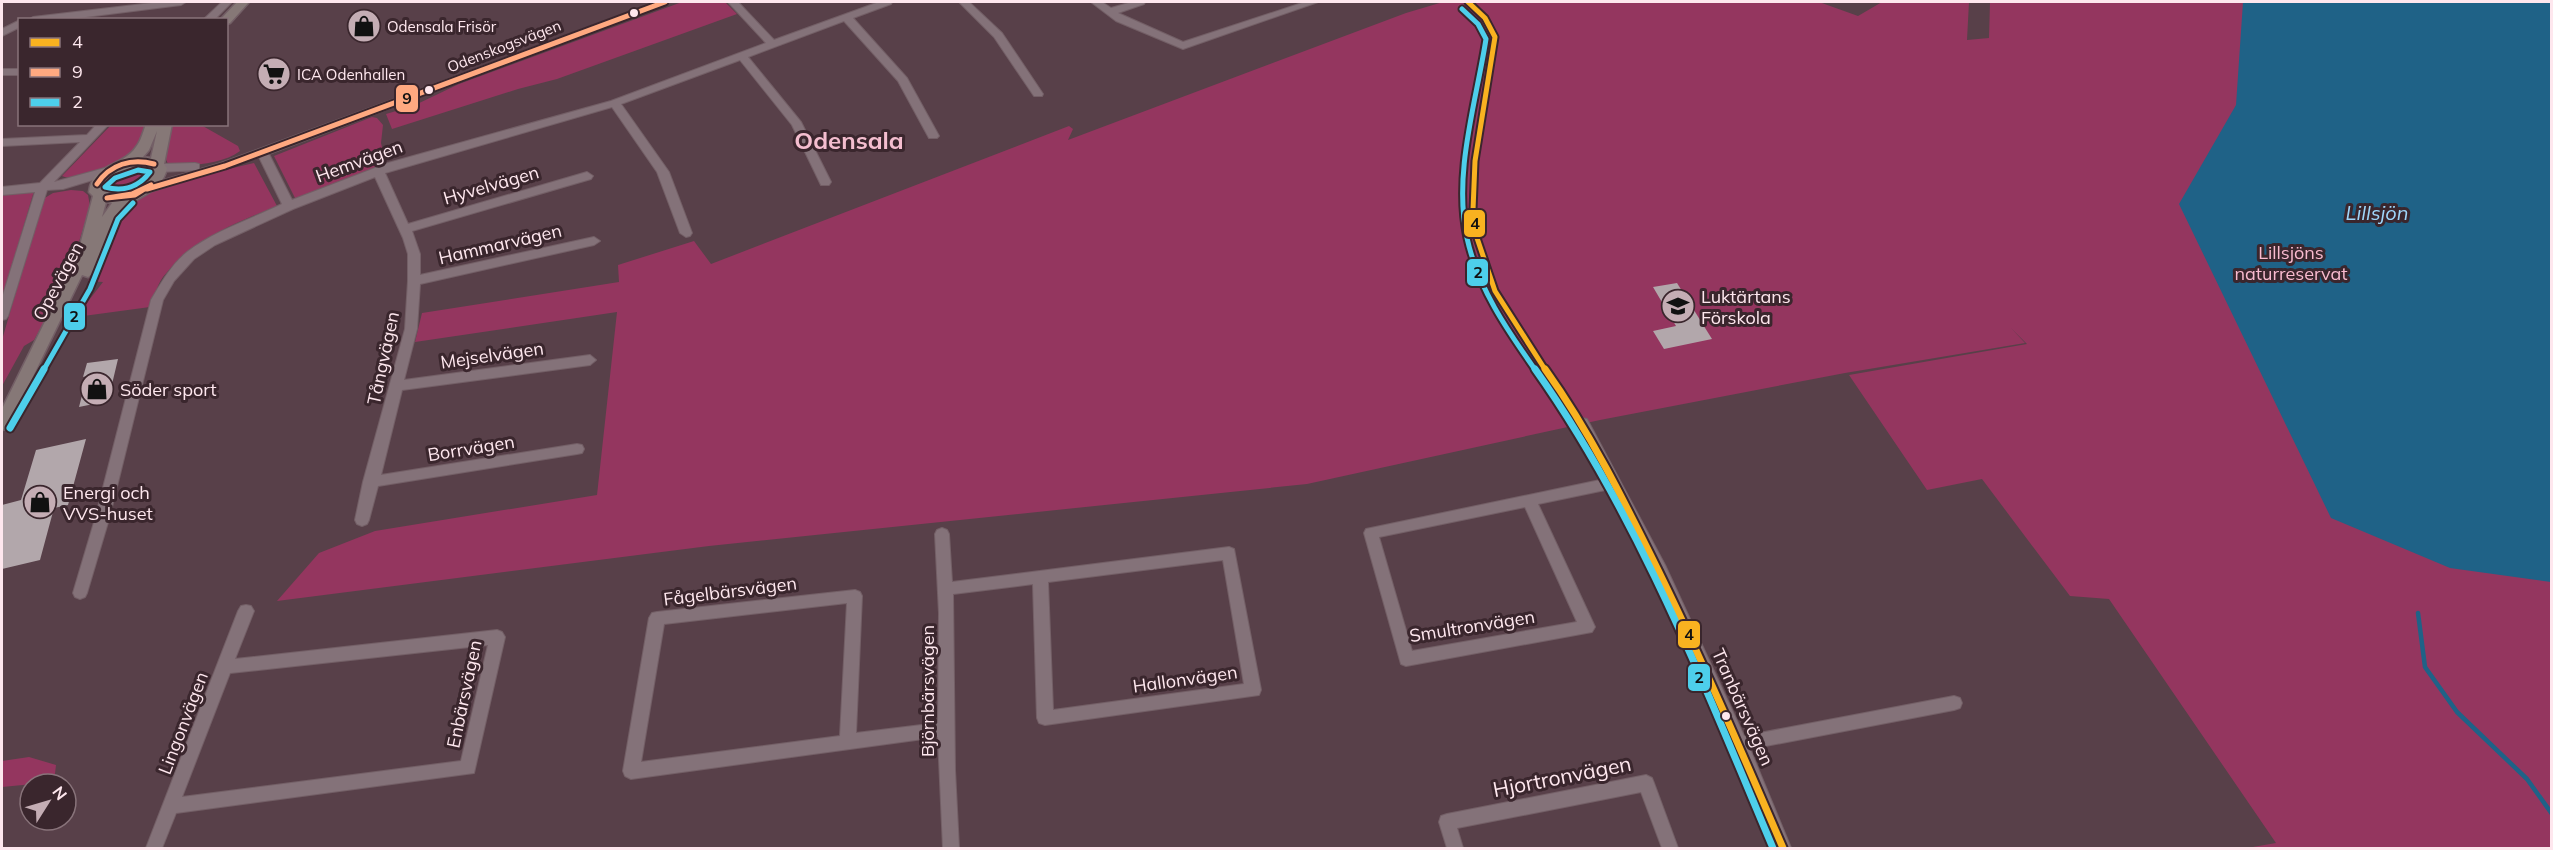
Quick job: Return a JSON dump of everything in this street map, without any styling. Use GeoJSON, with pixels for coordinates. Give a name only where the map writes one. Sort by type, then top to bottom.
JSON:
{"type":"FeatureCollection","features":[{"type":"Feature","properties":{"kind":"main road"},"geometry":{"type":"LineString","coordinates":[[227,18],[236,3]]}},
{"type":"Feature","properties":{"kind":"main road"},"geometry":{"type":"LineString","coordinates":[[228,20],[236,3]]}},
{"type":"Feature","properties":{"kind":"main road"},"geometry":{"type":"LineString","coordinates":[[128,163],[142,150],[152,126]]}},
{"type":"Feature","properties":{"kind":"main road"},"geometry":{"type":"LineString","coordinates":[[158,167],[146,161],[128,163],[112,170],[98,181],[98,192],[114,199],[128,197],[147,189],[158,178],[165,126]]}},
{"type":"Feature","properties":{"kind":"main road","name":"Opevägen"},"geometry":{"type":"LineString","coordinates":[[2,424],[86,249],[98,192]]}},
{"type":"Feature","properties":{"kind":"main road","name":"Opevägen"},"geometry":{"type":"LineString","coordinates":[[22,384],[82,285],[110,214],[128,197]]}},
{"type":"Feature","properties":{"kind":"street"},"geometry":{"type":"LineString","coordinates":[[49,18],[181,2]]}},
{"type":"Feature","properties":{"kind":"street","name":"Odenskogsvägen"},"geometry":{"type":"LineString","coordinates":[[147,189],[257,154],[665,2]]}},
{"type":"Feature","properties":{"kind":"street"},"geometry":{"type":"LineString","coordinates":[[733,2],[772,44]]}},
{"type":"Feature","properties":{"kind":"street","name":"Hemvägen"},"geometry":{"type":"LineString","coordinates":[[80,593],[102,519],[157,300],[170,278],[190,256],[211,242],[289,206],[378,171],[615,103],[887,2]]}},
{"type":"Feature","properties":{"kind":"street"},"geometry":{"type":"LineString","coordinates":[[964,2],[998,35],[1038,94]]}},
{"type":"Feature","properties":{"kind":"street"},"geometry":{"type":"LineString","coordinates":[[1096,2],[1110,12],[1183,46],[1313,2]]}},
{"type":"Feature","properties":{"kind":"street"},"geometry":{"type":"LineString","coordinates":[[1110,12],[1140,2]]}},
{"type":"Feature","properties":{"kind":"street"},"geometry":{"type":"LineString","coordinates":[[211,18],[236,3]]}},
{"type":"Feature","properties":{"kind":"street"},"geometry":{"type":"LineString","coordinates":[[846,17],[903,80],[933,136]]}},
{"type":"Feature","properties":{"kind":"street"},"geometry":{"type":"LineString","coordinates":[[2,33],[18,24]]}},
{"type":"Feature","properties":{"kind":"street"},"geometry":{"type":"LineString","coordinates":[[741,55],[797,124],[825,182]]}},
{"type":"Feature","properties":{"kind":"street"},"geometry":{"type":"LineString","coordinates":[[2,72],[18,72]]}},
{"type":"Feature","properties":{"kind":"street"},"geometry":{"type":"LineString","coordinates":[[615,103],[663,172],[686,233]]}},
{"type":"Feature","properties":{"kind":"street"},"geometry":{"type":"LineString","coordinates":[[2,316],[42,188],[102,126]]}},
{"type":"Feature","properties":{"kind":"street"},"geometry":{"type":"LineString","coordinates":[[2,142],[90,138]]}},
{"type":"Feature","properties":{"kind":"street"},"geometry":{"type":"LineString","coordinates":[[257,154],[289,206]]}},
{"type":"Feature","properties":{"kind":"street","name":"Odenskogsvägen"},"geometry":{"type":"LineString","coordinates":[[158,167],[191,168],[257,154]]}},
{"type":"Feature","properties":{"kind":"street"},"geometry":{"type":"LineString","coordinates":[[2,191],[63,185],[112,170]]}},
{"type":"Feature","properties":{"kind":"street","name":"Tångvägen"},"geometry":{"type":"LineString","coordinates":[[362,520],[411,329],[414,281],[414,254],[378,171]]}},
{"type":"Feature","properties":{"kind":"street","name":"Hyvelvägen"},"geometry":{"type":"LineString","coordinates":[[405,229],[587,176]]}},
{"type":"Feature","properties":{"kind":"street"},"geometry":{"type":"LineString","coordinates":[[63,185],[98,192]]}},
{"type":"Feature","properties":{"kind":"street","name":"Hammarvägen"},"geometry":{"type":"LineString","coordinates":[[414,281],[594,241]]}},
{"type":"Feature","properties":{"kind":"street","name":"Mejselvägen"},"geometry":{"type":"LineString","coordinates":[[398,386],[590,360]]}},
{"type":"Feature","properties":{"kind":"street","name":"Tranbärsvägen"},"geometry":{"type":"LineString","coordinates":[[1582,423],[1660,569],[1740,744],[1783,849]]}},
{"type":"Feature","properties":{"kind":"street","name":"Borrvägen"},"geometry":{"type":"LineString","coordinates":[[370,482],[577,449]]}},
{"type":"Feature","properties":{"kind":"street","name":"Smultronvägen"},"geometry":{"type":"LineString","coordinates":[[1529,500],[1587,627],[1406,659],[1371,532],[1529,500],[1614,483]]}},
{"type":"Feature","properties":{"kind":"street","name":"Björnbärsvägen"},"geometry":{"type":"LineString","coordinates":[[942,534],[947,589],[944,729],[951,849]]}},
{"type":"Feature","properties":{"kind":"street","name":"Hallonvägen"},"geometry":{"type":"LineString","coordinates":[[947,589],[1040,576],[1229,553],[1253,690],[1045,718],[1040,576]]}},
{"type":"Feature","properties":{"kind":"street","name":"Fågelbärsvägen"},"geometry":{"type":"LineString","coordinates":[[849,742],[855,597],[657,618],[631,771],[849,742],[944,729]]}},
{"type":"Feature","properties":{"kind":"street","name":"Lingonvägen"},"geometry":{"type":"LineString","coordinates":[[154,849],[246,611]]}},
{"type":"Feature","properties":{"kind":"street","name":"Enbärsvägen"},"geometry":{"type":"LineString","coordinates":[[171,806],[468,768],[498,637],[226,667]]}},
{"type":"Feature","properties":{"kind":"street"},"geometry":{"type":"LineString","coordinates":[[1740,744],[1954,703]]}},
{"type":"Feature","properties":{"kind":"street","name":"Hjortronvägen"},"geometry":{"type":"LineString","coordinates":[[1455,849],[1447,822],[1646,783],[1670,849]]}},
{"type":"Feature","properties":{"kind":"green space"},"geometry":{"type":"Polygon","coordinates":[[[682,2],[725,2],[737,14],[557,79],[392,129],[386,114],[413,106],[459,84],[682,2]]]}},
{"type":"Feature","properties":{"kind":"green space","name":"Lillsjöns naturreservat"},"geometry":{"type":"Polygon","coordinates":[[[1443,2],[1819,2],[1858,16],[1882,2],[1969,2],[1967,40],[1989,38],[1990,2],[2551,2],[2551,848],[2247,848],[2276,843],[2109,599],[2070,596],[1982,479],[1927,490],[1849,375],[2027,344],[2011,328],[2025,343],[1845,373],[1600,420],[1307,484],[709,546],[277,601],[319,553],[375,531],[597,495],[617,312],[415,342],[422,313],[619,282],[618,265],[694,241],[711,264],[1069,126],[1073,129],[1068,140],[1406,13],[1443,2]]]}},
{"type":"Feature","properties":{"kind":"green space"},"geometry":{"type":"Polygon","coordinates":[[[372,117],[377,118],[383,125],[381,143],[386,164],[296,200],[274,156],[372,117]]]}},
{"type":"Feature","properties":{"kind":"green space"},"geometry":{"type":"Polygon","coordinates":[[[110,126],[146,126],[136,151],[131,155],[88,174],[62,176],[110,126]]]}},
{"type":"Feature","properties":{"kind":"green space"},"geometry":{"type":"Polygon","coordinates":[[[171,126],[203,126],[238,146],[240,151],[225,159],[206,164],[168,164],[165,157],[171,126]]]}},
{"type":"Feature","properties":{"kind":"green space"},"geometry":{"type":"Polygon","coordinates":[[[254,163],[277,206],[230,226],[187,253],[163,277],[150,307],[76,317],[103,282],[88,281],[124,206],[135,198],[167,185],[254,163]]]}},
{"type":"Feature","properties":{"kind":"green space"},"geometry":{"type":"Polygon","coordinates":[[[131,167],[149,169],[150,176],[131,190],[119,192],[107,189],[107,182],[116,173],[131,167]]]}},
{"type":"Feature","properties":{"kind":"green space"},"geometry":{"type":"Polygon","coordinates":[[[34,191],[2,299],[2,194],[34,191]]]}},
{"type":"Feature","properties":{"kind":"green space"},"geometry":{"type":"Polygon","coordinates":[[[83,191],[88,195],[90,206],[67,281],[34,340],[24,346],[2,386],[2,340],[43,199],[53,193],[83,191]]]}},
{"type":"Feature","properties":{"kind":"green space"},"geometry":{"type":"Polygon","coordinates":[[[29,757],[56,765],[55,772],[18,772],[18,785],[2,787],[2,761],[29,757]]]}},
{"type":"Feature","properties":{"kind":"water","name":"Lillsjön"},"geometry":{"type":"Polygon","coordinates":[[[2243,2],[2551,2],[2551,582],[2450,568],[2331,518],[2179,204],[2236,105],[2243,2]]]}},
{"type":"Feature","properties":{"kind":"building","name":"Luktärtans Förskola"},"geometry":{"type":"Polygon","coordinates":[[[1677,283],[1712,339],[1664,349],[1653,331],[1676,326],[1653,287],[1677,283]]]}},
{"type":"Feature","properties":{"kind":"building","name":"Söder sport"},"geometry":{"type":"Polygon","coordinates":[[[118,359],[108,401],[79,407],[87,376],[83,377],[87,363],[118,359]]]}},
{"type":"Feature","properties":{"kind":"building","name":"Energi och VVS-huset"},"geometry":{"type":"Polygon","coordinates":[[[86,439],[68,505],[54,508],[40,560],[2,569],[2,505],[21,500],[36,450],[86,439]]]}},
{"type":"Feature","properties":{"kind":"waterway"},"geometry":{"type":"LineString","coordinates":[[2418,613],[2425,667],[2457,712],[2527,779],[2552,814]]}},
{"type":"Feature","properties":{"kind":"transit line","name":"9"},"geometry":{"type":"LineString","coordinates":[[147,189],[225,166],[665,2]]}},
{"type":"Feature","properties":{"kind":"transit line","name":"4"},"geometry":{"type":"LineString","coordinates":[[1468,2],[1485,18],[1495,37],[1478,136],[1473,186],[1476,235],[1484,264],[1509,317],[1578,417],[1619,492],[1693,643],[1783,848]]}},
{"type":"Feature","properties":{"kind":"transit line","name":"2"},"geometry":{"type":"LineString","coordinates":[[1462,9],[1478,24],[1486,39],[1469,138],[1464,188],[1467,237],[1475,266],[1501,320],[1570,420],[1611,494],[1684,645],[1773,848]]}},
{"type":"Feature","properties":{"kind":"transit line","name":"9"},"geometry":{"type":"LineString","coordinates":[[97,184],[107,172],[122,164],[130,162],[154,164]]}},
{"type":"Feature","properties":{"kind":"transit line","name":"2"},"geometry":{"type":"LineString","coordinates":[[138,170],[150,172],[136,185],[124,189],[105,187],[115,178],[138,170]]}},
{"type":"Feature","properties":{"kind":"transit line","name":"9"},"geometry":{"type":"LineString","coordinates":[[107,198],[132,194],[151,185]]}},
{"type":"Feature","properties":{"kind":"transit line","name":"9"},"geometry":{"type":"LineString","coordinates":[[107,198],[135,195],[151,185]]}},
{"type":"Feature","properties":{"kind":"transit line","name":"2"},"geometry":{"type":"LineString","coordinates":[[10,428],[90,289],[118,219],[133,203]]}},
{"type":"Feature","properties":{"kind":"place","name":"Odensala Frisör"},"geometry":{"type":"Point","coordinates":[364,26]}},
{"type":"Feature","properties":{"kind":"place","name":"ICA Odenhallen"},"geometry":{"type":"Point","coordinates":[274,74]}},
{"type":"Feature","properties":{"kind":"place","name":"Luktärtans Förskola"},"geometry":{"type":"Point","coordinates":[1678,306]}},
{"type":"Feature","properties":{"kind":"place","name":"Söder sport"},"geometry":{"type":"Point","coordinates":[97,389]}},
{"type":"Feature","properties":{"kind":"place","name":"Energi och VVS-huset"},"geometry":{"type":"Point","coordinates":[40,502]}},
{"type":"Feature","properties":{"kind":"district","name":"Odensala"},"geometry":{"type":"Point","coordinates":[849,140]}}]}
